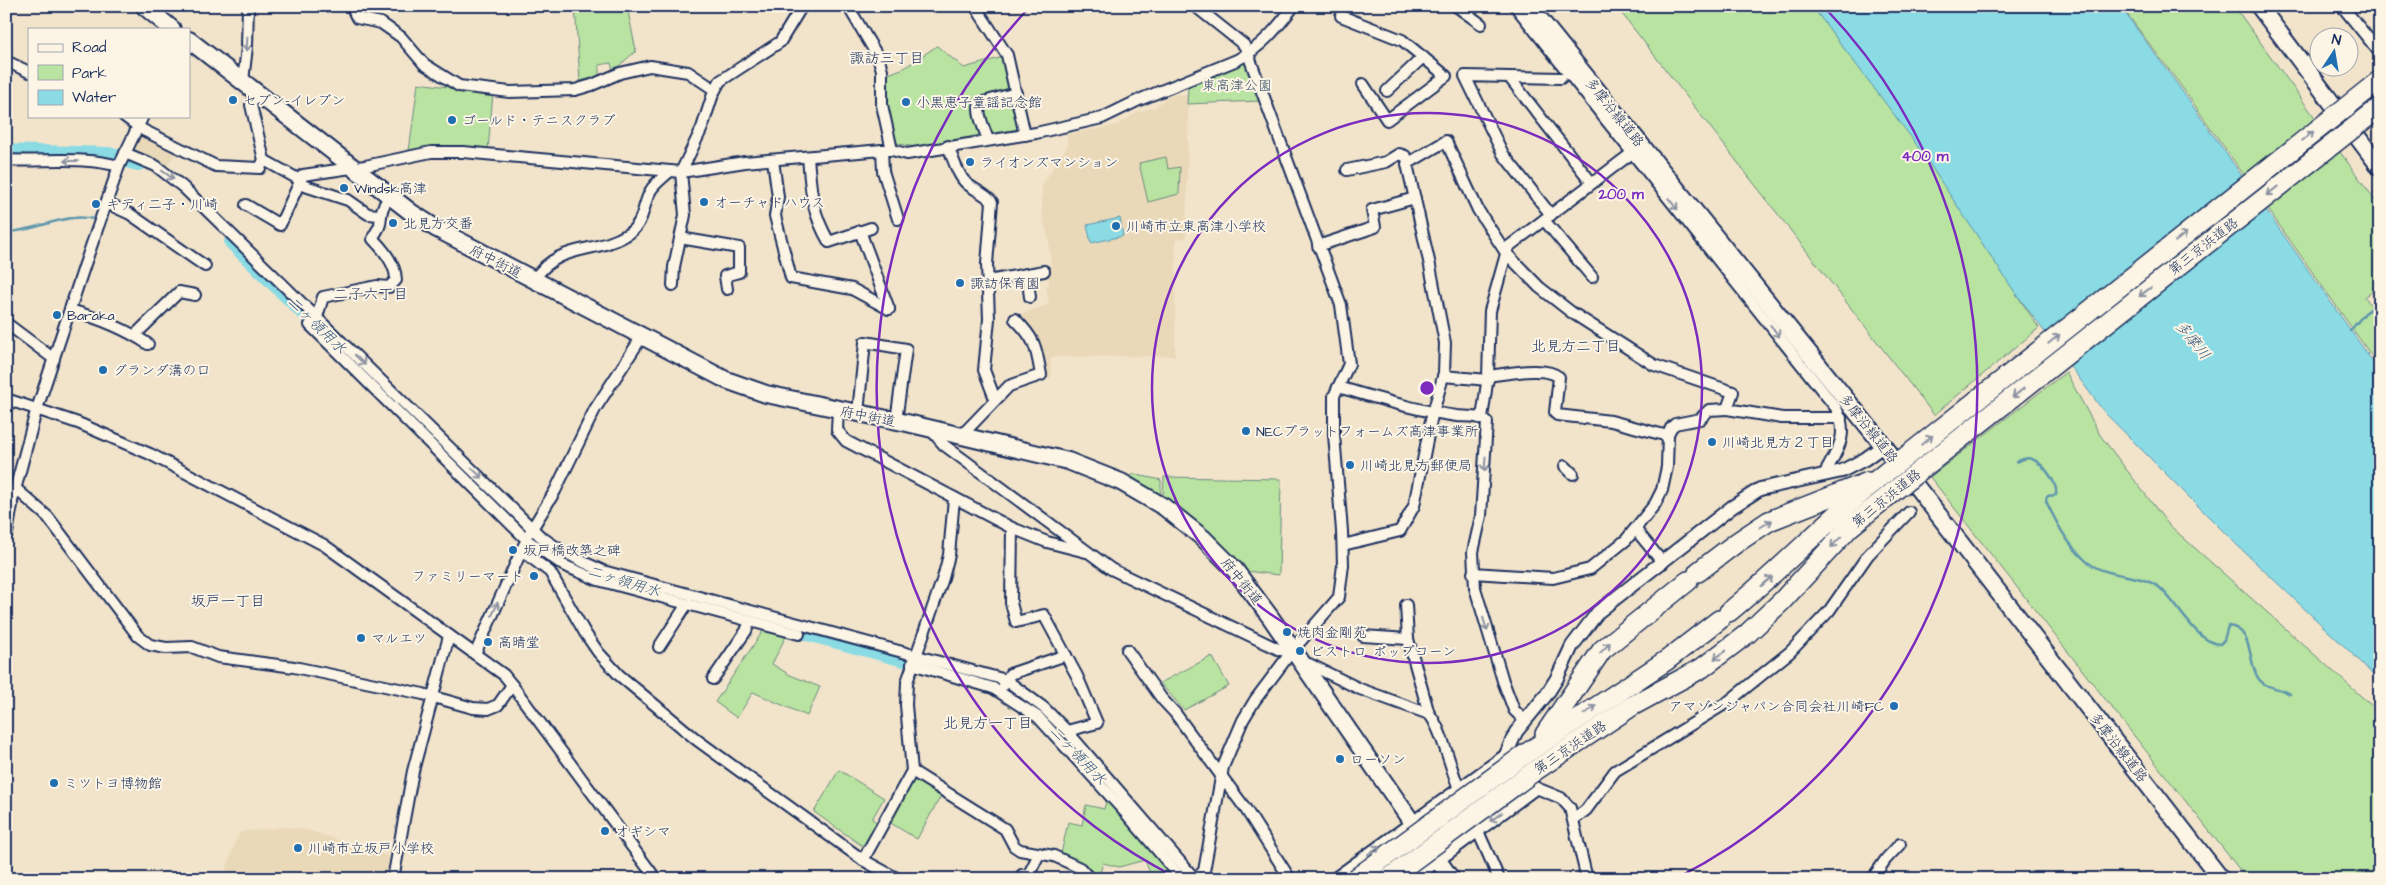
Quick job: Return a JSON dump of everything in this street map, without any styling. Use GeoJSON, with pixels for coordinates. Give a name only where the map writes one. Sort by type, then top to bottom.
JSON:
{"type":"FeatureCollection","features":[{"type":"Feature","properties":{"kind":"highway","name":"第三京浜道路"},"geometry":{"type":"LineString","coordinates":[[1355,879],[1510,756],[1537,745],[1667,660],[1724,616],[1770,579],[1885,473],[2380,80]]}},
{"type":"Feature","properties":{"kind":"highway","name":"第三京浜道路"},"geometry":{"type":"LineString","coordinates":[[1388,879],[1534,780],[1632,706],[1702,668],[1747,634],[1782,601],[1849,528],[2380,107]]}},
{"type":"Feature","properties":{"kind":"highway"},"geometry":{"type":"LineString","coordinates":[[1537,745],[1602,650],[1693,576],[1736,543],[1769,521],[1885,473]]}},
{"type":"Feature","properties":{"kind":"main road"},"geometry":{"type":"LineString","coordinates":[[144,6],[171,28]]}},
{"type":"Feature","properties":{"kind":"main road","name":"多摩沿線道路"},"geometry":{"type":"LineString","coordinates":[[1529,6],[1883,446],[2221,879]]}},
{"type":"Feature","properties":{"kind":"main road"},"geometry":{"type":"LineString","coordinates":[[2259,6],[2380,167]]}},
{"type":"Feature","properties":{"kind":"main road","name":"府中街道"},"geometry":{"type":"LineString","coordinates":[[190,41],[390,196],[437,229],[726,380],[766,394],[896,421],[1082,465],[1121,482],[1164,507],[1203,538],[1235,570],[1271,618],[1302,666],[1451,879]]}},
{"type":"Feature","properties":{"kind":"street"},"geometry":{"type":"LineString","coordinates":[[243,81],[247,47],[248,6]]}},
{"type":"Feature","properties":{"kind":"street"},"geometry":{"type":"LineString","coordinates":[[673,285],[674,267],[685,216],[681,172],[702,128],[714,90],[720,81],[780,42],[802,6]]}},
{"type":"Feature","properties":{"kind":"street"},"geometry":{"type":"LineString","coordinates":[[848,6],[878,56],[882,70],[882,105],[887,150],[883,171],[898,220]]}},
{"type":"Feature","properties":{"kind":"street"},"geometry":{"type":"LineString","coordinates":[[975,6],[1007,55],[1025,135]]}},
{"type":"Feature","properties":{"kind":"street"},"geometry":{"type":"LineString","coordinates":[[913,660],[1006,680],[1044,708],[1067,731],[1195,879],[1204,871],[1221,776],[1242,720],[1292,651],[1339,597],[1343,545],[1334,435],[1334,396],[1349,364],[1341,305],[1244,45],[1195,6]]}},
{"type":"Feature","properties":{"kind":"street"},"geometry":{"type":"LineString","coordinates":[[246,205],[280,226],[303,175],[446,151],[681,172],[773,160],[887,150],[907,154],[1025,135],[1112,115],[1139,100],[1248,54],[1273,34],[1294,6]]}},
{"type":"Feature","properties":{"kind":"street"},"geometry":{"type":"LineString","coordinates":[[1456,6],[1481,24]]}},
{"type":"Feature","properties":{"kind":"street"},"geometry":{"type":"LineString","coordinates":[[1515,6],[1755,304],[1836,408],[1841,418],[1844,434],[1824,475]]}},
{"type":"Feature","properties":{"kind":"street"},"geometry":{"type":"LineString","coordinates":[[2342,6],[2380,53]]}},
{"type":"Feature","properties":{"kind":"street"},"geometry":{"type":"LineString","coordinates":[[354,12],[358,18],[381,23],[401,37],[424,64],[459,86],[510,92],[575,90],[620,73],[650,66],[688,72],[714,90]]}},
{"type":"Feature","properties":{"kind":"street"},"geometry":{"type":"LineString","coordinates":[[1341,16],[1402,40],[1446,76],[1386,120],[1363,84]]}},
{"type":"Feature","properties":{"kind":"street"},"geometry":{"type":"LineString","coordinates":[[1387,91],[1423,58]]}},
{"type":"Feature","properties":{"kind":"street"},"geometry":{"type":"LineString","coordinates":[[6,61],[28,72]]}},
{"type":"Feature","properties":{"kind":"street"},"geometry":{"type":"LineString","coordinates":[[1561,78],[1465,76],[1503,154],[1547,218],[1592,277]]}},
{"type":"Feature","properties":{"kind":"street"},"geometry":{"type":"LineString","coordinates":[[1509,77],[1592,183]]}},
{"type":"Feature","properties":{"kind":"street"},"geometry":{"type":"LineString","coordinates":[[140,121],[143,130],[216,166],[260,168],[264,160],[250,105],[256,91]]}},
{"type":"Feature","properties":{"kind":"street"},"geometry":{"type":"LineString","coordinates":[[988,140],[981,119],[980,102],[1016,93]]}},
{"type":"Feature","properties":{"kind":"street"},"geometry":{"type":"LineString","coordinates":[[2353,114],[2380,93]]}},
{"type":"Feature","properties":{"kind":"street"},"geometry":{"type":"LineString","coordinates":[[6,533],[10,500],[36,411],[106,203],[122,159],[140,121]]}},
{"type":"Feature","properties":{"kind":"street"},"geometry":{"type":"LineString","coordinates":[[1343,545],[1400,531],[1414,506],[1428,433],[1443,376],[1445,343],[1407,164],[1448,142],[1478,210],[1506,253],[1538,287],[1636,355],[1671,372],[1733,392],[1728,409]]}},
{"type":"Feature","properties":{"kind":"street"},"geometry":{"type":"LineString","coordinates":[[948,146],[962,178],[967,184],[988,196],[992,202],[987,264],[989,319],[984,370],[995,399]]}},
{"type":"Feature","properties":{"kind":"street"},"geometry":{"type":"LineString","coordinates":[[1482,418],[1488,378],[1490,311],[1506,253],[1512,243],[1632,153]]}},
{"type":"Feature","properties":{"kind":"street"},"geometry":{"type":"LineString","coordinates":[[1347,170],[1386,162],[1399,154],[1405,156],[1410,162]]}},
{"type":"Feature","properties":{"kind":"street"},"geometry":{"type":"LineString","coordinates":[[808,157],[813,207],[819,225],[829,242],[871,228]]}},
{"type":"Feature","properties":{"kind":"street"},"geometry":{"type":"LineString","coordinates":[[6,160],[91,161],[122,159],[156,166],[183,187],[313,321],[558,562],[598,580],[799,634]]}},
{"type":"Feature","properties":{"kind":"street"},"geometry":{"type":"LineString","coordinates":[[264,160],[300,182],[348,200],[368,214],[379,215]]}},
{"type":"Feature","properties":{"kind":"street"},"geometry":{"type":"LineString","coordinates":[[773,160],[778,197],[775,216],[791,278],[852,289],[889,309],[860,231]]}},
{"type":"Feature","properties":{"kind":"street"},"geometry":{"type":"LineString","coordinates":[[534,280],[540,271],[556,257],[628,234],[641,219],[651,190],[670,170]]}},
{"type":"Feature","properties":{"kind":"street"},"geometry":{"type":"LineString","coordinates":[[313,321],[323,296],[377,286],[389,288],[396,280],[396,272],[382,248],[373,239],[380,226],[379,215],[390,196]]}},
{"type":"Feature","properties":{"kind":"street"},"geometry":{"type":"LineString","coordinates":[[1318,246],[1375,227],[1372,210],[1415,198]]}},
{"type":"Feature","properties":{"kind":"street"},"geometry":{"type":"LineString","coordinates":[[106,203],[130,214],[205,266]]}},
{"type":"Feature","properties":{"kind":"street"},"geometry":{"type":"LineString","coordinates":[[680,238],[739,248],[739,272],[725,276],[727,289]]}},
{"type":"Feature","properties":{"kind":"street"},"geometry":{"type":"LineString","coordinates":[[988,281],[1044,271]]}},
{"type":"Feature","properties":{"kind":"street"},"geometry":{"type":"LineString","coordinates":[[1027,274],[1030,297]]}},
{"type":"Feature","properties":{"kind":"street"},"geometry":{"type":"LineString","coordinates":[[134,335],[179,292],[195,295]]}},
{"type":"Feature","properties":{"kind":"street"},"geometry":{"type":"LineString","coordinates":[[70,310],[103,320],[148,344]]}},
{"type":"Feature","properties":{"kind":"street"},"geometry":{"type":"LineString","coordinates":[[961,436],[1009,386],[1041,375],[1034,342],[1030,334],[1015,319]]}},
{"type":"Feature","properties":{"kind":"street"},"geometry":{"type":"LineString","coordinates":[[6,322],[54,359]]}},
{"type":"Feature","properties":{"kind":"street"},"geometry":{"type":"LineString","coordinates":[[475,654],[521,550],[555,491],[595,409],[643,335]]}},
{"type":"Feature","properties":{"kind":"street"},"geometry":{"type":"LineString","coordinates":[[858,413],[865,342],[906,349],[896,421]]}},
{"type":"Feature","properties":{"kind":"street"},"geometry":{"type":"LineString","coordinates":[[1443,376],[1488,378],[1544,370],[1554,372],[1559,377],[1555,412],[1558,415],[1611,421],[1668,436]]}},
{"type":"Feature","properties":{"kind":"street"},"geometry":{"type":"LineString","coordinates":[[1338,387],[1434,412],[1482,418],[1487,422],[1486,462],[1481,516],[1473,552],[1473,573],[1475,588],[1503,681],[1514,710],[1525,721]]}},
{"type":"Feature","properties":{"kind":"street"},"geometry":{"type":"LineString","coordinates":[[6,399],[36,411],[78,423],[150,454],[324,545],[504,675],[656,879]]}},
{"type":"Feature","properties":{"kind":"street"},"geometry":{"type":"LineString","coordinates":[[1473,573],[1541,578],[1582,572],[1590,569],[1636,530],[1662,490],[1667,467],[1668,436],[1675,424],[1700,419],[1709,410],[1728,409],[1782,418],[1841,418]]}},
{"type":"Feature","properties":{"kind":"street"},"geometry":{"type":"LineString","coordinates":[[838,410],[838,430],[846,441],[1012,528],[1055,545],[1087,552]]}},
{"type":"Feature","properties":{"kind":"street"},"geometry":{"type":"LineString","coordinates":[[929,429],[944,445],[1111,570],[1280,650],[1292,651]]}},
{"type":"Feature","properties":{"kind":"street"},"geometry":{"type":"LineString","coordinates":[[1468,807],[1494,782],[1510,756],[1516,732],[1557,678],[1575,640],[1598,612],[1663,563],[1732,507],[1760,489],[1842,471],[1865,459],[1883,446]]}},
{"type":"Feature","properties":{"kind":"street"},"geometry":{"type":"LineString","coordinates":[[1565,466],[1573,474]]}},
{"type":"Feature","properties":{"kind":"street"},"geometry":{"type":"LineString","coordinates":[[15,488],[48,517],[138,636],[150,645],[166,648],[192,648],[218,657],[294,667],[488,710],[498,705],[512,685]]}},
{"type":"Feature","properties":{"kind":"street"},"geometry":{"type":"LineString","coordinates":[[863,860],[912,771],[906,705],[907,682],[949,555],[954,498]]}},
{"type":"Feature","properties":{"kind":"street"},"geometry":{"type":"LineString","coordinates":[[1573,820],[1586,810],[1615,771],[1728,702],[1790,652],[1828,611],[1868,555],[1909,512]]}},
{"type":"Feature","properties":{"kind":"street"},"geometry":{"type":"LineString","coordinates":[[1012,528],[1011,603],[1016,622],[1044,615],[1066,655],[1097,723],[1067,731]]}},
{"type":"Feature","properties":{"kind":"street"},"geometry":{"type":"LineString","coordinates":[[1636,530],[1663,563]]}},
{"type":"Feature","properties":{"kind":"street"},"geometry":{"type":"LineString","coordinates":[[530,534],[578,561],[603,571],[746,608],[913,660],[978,683],[1000,693],[1038,718],[1124,811],[1182,879]]}},
{"type":"Feature","properties":{"kind":"street"},"geometry":{"type":"LineString","coordinates":[[521,550],[550,572],[585,634],[619,675],[697,740],[863,860],[898,879]]}},
{"type":"Feature","properties":{"kind":"street"},"geometry":{"type":"LineString","coordinates":[[550,572],[552,565],[558,562]]}},
{"type":"Feature","properties":{"kind":"street"},"geometry":{"type":"LineString","coordinates":[[659,647],[687,604]]}},
{"type":"Feature","properties":{"kind":"street"},"geometry":{"type":"LineString","coordinates":[[1406,605],[1408,639],[1429,714]]}},
{"type":"Feature","properties":{"kind":"street"},"geometry":{"type":"LineString","coordinates":[[713,679],[746,631],[750,621]]}},
{"type":"Feature","properties":{"kind":"street"},"geometry":{"type":"LineString","coordinates":[[393,879],[413,771],[431,697],[449,636]]}},
{"type":"Feature","properties":{"kind":"street"},"geometry":{"type":"LineString","coordinates":[[1363,636],[1408,639]]}},
{"type":"Feature","properties":{"kind":"street"},"geometry":{"type":"LineString","coordinates":[[1127,650],[1245,808],[1290,879]]}},
{"type":"Feature","properties":{"kind":"street"},"geometry":{"type":"LineString","coordinates":[[1000,693],[1010,674],[1066,655]]}},
{"type":"Feature","properties":{"kind":"street"},"geometry":{"type":"LineString","coordinates":[[1302,666],[1309,664],[1360,689],[1429,714],[1436,721],[1459,788],[1499,879]]}},
{"type":"Feature","properties":{"kind":"street"},"geometry":{"type":"LineString","coordinates":[[1378,879],[1459,788],[1510,756]]}},
{"type":"Feature","properties":{"kind":"street"},"geometry":{"type":"LineString","coordinates":[[1335,879],[1509,784],[1512,774],[1510,756]]}},
{"type":"Feature","properties":{"kind":"street"},"geometry":{"type":"LineString","coordinates":[[912,771],[1005,829],[1014,846],[1020,850],[1054,856],[1080,868],[1090,879]]}},
{"type":"Feature","properties":{"kind":"street"},"geometry":{"type":"LineString","coordinates":[[1511,778],[1534,780],[1561,798],[1570,808],[1587,879]]}},
{"type":"Feature","properties":{"kind":"street"},"geometry":{"type":"LineString","coordinates":[[1412,879],[1479,830],[1534,780]]}},
{"type":"Feature","properties":{"kind":"street"},"geometry":{"type":"LineString","coordinates":[[1361,879],[1420,834]]}},
{"type":"Feature","properties":{"kind":"street"},"geometry":{"type":"LineString","coordinates":[[1872,879],[1882,864],[1900,844]]}},
{"type":"Feature","properties":{"kind":"street"},"geometry":{"type":"LineString","coordinates":[[1020,879],[1022,875],[1029,874],[1039,854]]}},
{"type":"Feature","properties":{"kind":"shaded area","name":"川崎市立東高津小学校"},"geometry":{"type":"Polygon","coordinates":[[[1177,94],[1189,96],[1186,238],[1176,239],[1175,356],[1051,357],[1051,378],[1044,379],[1016,316],[1049,304],[1046,286],[1049,285],[1047,268],[1051,267],[1049,241],[1042,215],[1042,185],[1068,145],[1066,135],[1117,125],[1138,112],[1155,107],[1166,98],[1177,94]]]}},
{"type":"Feature","properties":{"kind":"shaded area"},"geometry":{"type":"Polygon","coordinates":[[[144,133],[177,149],[165,170],[129,151],[138,134],[144,133]]]}},
{"type":"Feature","properties":{"kind":"shaded area","name":"川崎市立坂戸小学校"},"geometry":{"type":"Polygon","coordinates":[[[285,827],[308,830],[391,857],[394,862],[390,879],[223,879],[236,839],[241,832],[285,827]]]}},
{"type":"Feature","properties":{"kind":"green space"},"geometry":{"type":"Polygon","coordinates":[[[575,6],[627,6],[636,51],[613,71],[611,63],[599,65],[599,76],[580,81],[575,6]]]}},
{"type":"Feature","properties":{"kind":"green space"},"geometry":{"type":"Polygon","coordinates":[[[1616,6],[1812,6],[1914,140],[2039,328],[1934,415],[1616,6]]]}},
{"type":"Feature","properties":{"kind":"green space"},"geometry":{"type":"Polygon","coordinates":[[[2121,6],[2234,6],[2380,207],[2380,286],[2365,297],[2380,318],[2380,368],[2181,86],[2121,6]]]}},
{"type":"Feature","properties":{"kind":"green space"},"geometry":{"type":"Polygon","coordinates":[[[937,46],[964,68],[1003,57],[1019,131],[914,147],[896,143],[886,103],[886,75],[904,68],[937,46]]]}},
{"type":"Feature","properties":{"kind":"green space","name":"東高津公園"},"geometry":{"type":"Polygon","coordinates":[[[1246,62],[1261,101],[1187,104],[1188,87],[1246,62]]]}},
{"type":"Feature","properties":{"kind":"green space","name":"ゴールド・テニスクラブ"},"geometry":{"type":"Polygon","coordinates":[[[418,83],[493,93],[488,150],[452,146],[409,151],[418,83]]]}},
{"type":"Feature","properties":{"kind":"green space"},"geometry":{"type":"Polygon","coordinates":[[[1166,157],[1168,169],[1180,167],[1179,194],[1148,202],[1139,163],[1166,157]]]}},
{"type":"Feature","properties":{"kind":"green space"},"geometry":{"type":"Polygon","coordinates":[[[2066,372],[2100,435],[2168,524],[2380,713],[2380,879],[2247,879],[1930,477],[2066,372]]]}},
{"type":"Feature","properties":{"kind":"green space"},"geometry":{"type":"Polygon","coordinates":[[[1133,474],[1161,480],[1161,498],[1130,478],[1133,474]]]}},
{"type":"Feature","properties":{"kind":"green space"},"geometry":{"type":"Polygon","coordinates":[[[1164,477],[1281,479],[1279,575],[1245,571],[1163,499],[1164,477]]]}},
{"type":"Feature","properties":{"kind":"green space"},"geometry":{"type":"Polygon","coordinates":[[[765,628],[787,634],[772,664],[790,675],[820,687],[807,716],[753,692],[737,718],[715,702],[765,628]]]}},
{"type":"Feature","properties":{"kind":"green space"},"geometry":{"type":"Polygon","coordinates":[[[1212,656],[1229,686],[1184,710],[1160,683],[1212,656]]]}},
{"type":"Feature","properties":{"kind":"green space"},"geometry":{"type":"Polygon","coordinates":[[[839,770],[884,798],[872,819],[878,823],[866,845],[861,845],[814,812],[839,770]]]}},
{"type":"Feature","properties":{"kind":"green space"},"geometry":{"type":"Polygon","coordinates":[[[914,776],[942,794],[917,839],[889,822],[914,776]]]}},
{"type":"Feature","properties":{"kind":"green space"},"geometry":{"type":"Polygon","coordinates":[[[1107,797],[1178,879],[1152,879],[1145,860],[1119,867],[1103,863],[1100,873],[1096,875],[1083,864],[1061,854],[1068,822],[1082,825],[1086,805],[1104,809],[1107,797]]]}},
{"type":"Feature","properties":{"kind":"water","name":"多摩川"},"geometry":{"type":"Polygon","coordinates":[[[1812,6],[2120,6],[2380,372],[2380,683],[2362,663],[2238,546],[2105,413],[2012,288],[1914,141],[1812,6]]]}},
{"type":"Feature","properties":{"kind":"water"},"geometry":{"type":"Polygon","coordinates":[[[1120,218],[1123,236],[1091,243],[1087,225],[1120,218]]]}},
{"type":"Feature","properties":{"kind":"waterway","name":"二ヶ領用水"},"geometry":{"type":"LineString","coordinates":[[6,152],[108,155],[138,163]]}},
{"type":"Feature","properties":{"kind":"waterway"},"geometry":{"type":"LineString","coordinates":[[6,232],[28,229],[72,218],[93,219]]}},
{"type":"Feature","properties":{"kind":"waterway","name":"二ヶ領用水"},"geometry":{"type":"LineString","coordinates":[[232,242],[539,542],[576,565],[595,574]]}},
{"type":"Feature","properties":{"kind":"waterway"},"geometry":{"type":"LineString","coordinates":[[2350,331],[2365,313],[2380,302]]}},
{"type":"Feature","properties":{"kind":"waterway"},"geometry":{"type":"LineString","coordinates":[[2016,462],[2030,458],[2041,465],[2049,474],[2055,485],[2056,495],[2047,496],[2046,501],[2066,538],[2091,565],[2111,573],[2142,579],[2160,588],[2167,594],[2195,630],[2212,642],[2220,644],[2224,640],[2228,626],[2236,628],[2246,638],[2254,669],[2260,680],[2267,686],[2290,694]]}},
{"type":"Feature","properties":{"kind":"waterway","name":"二ヶ領用水"},"geometry":{"type":"LineString","coordinates":[[782,626],[930,666]]}},
{"type":"Feature","properties":{"kind":"waterway","name":"二ヶ領用水"},"geometry":{"type":"LineString","coordinates":[[987,683],[1018,698],[1032,708],[1057,731],[1092,769]]}},
{"type":"Feature","properties":{"kind":"place","name":"セブン-イレブン"},"geometry":{"type":"Point","coordinates":[233,100]}},
{"type":"Feature","properties":{"kind":"place","name":"小黒恵子童謡記念館"},"geometry":{"type":"Point","coordinates":[906,102]}},
{"type":"Feature","properties":{"kind":"place","name":"ゴールド・テニスクラブ"},"geometry":{"type":"Point","coordinates":[452,120]}},
{"type":"Feature","properties":{"kind":"place","name":"ライオンズマンション"},"geometry":{"type":"Point","coordinates":[970,162]}},
{"type":"Feature","properties":{"kind":"place","name":"Windsk高津"},"geometry":{"type":"Point","coordinates":[344,188]}},
{"type":"Feature","properties":{"kind":"place","name":"オーチャドハウス"},"geometry":{"type":"Point","coordinates":[704,202]}},
{"type":"Feature","properties":{"kind":"place","name":"キディ二子・川崎"},"geometry":{"type":"Point","coordinates":[96,204]}},
{"type":"Feature","properties":{"kind":"place","name":"北見方交番"},"geometry":{"type":"Point","coordinates":[393,223]}},
{"type":"Feature","properties":{"kind":"place","name":"川崎市立東高津小学校"},"geometry":{"type":"Point","coordinates":[1116,226]}},
{"type":"Feature","properties":{"kind":"place","name":"諏訪保育園"},"geometry":{"type":"Point","coordinates":[960,283]}},
{"type":"Feature","properties":{"kind":"place","name":"Baraka"},"geometry":{"type":"Point","coordinates":[57,315]}},
{"type":"Feature","properties":{"kind":"place","name":"グランダ溝の口"},"geometry":{"type":"Point","coordinates":[103,370]}},
{"type":"Feature","properties":{"kind":"place","name":"NECプラットフォームズ高津事業所"},"geometry":{"type":"Point","coordinates":[1246,431]}},
{"type":"Feature","properties":{"kind":"place","name":"川崎北見方２丁目"},"geometry":{"type":"Point","coordinates":[1712,442]}},
{"type":"Feature","properties":{"kind":"place","name":"川崎北見方郵便局"},"geometry":{"type":"Point","coordinates":[1350,465]}},
{"type":"Feature","properties":{"kind":"place","name":"坂戸橋改築之碑"},"geometry":{"type":"Point","coordinates":[513,550]}},
{"type":"Feature","properties":{"kind":"place","name":"ファミリーマート"},"geometry":{"type":"Point","coordinates":[534,576]}},
{"type":"Feature","properties":{"kind":"place","name":"焼肉金剛苑"},"geometry":{"type":"Point","coordinates":[1287,632]}},
{"type":"Feature","properties":{"kind":"place","name":"マルエツ"},"geometry":{"type":"Point","coordinates":[361,638]}},
{"type":"Feature","properties":{"kind":"place","name":"高晴堂"},"geometry":{"type":"Point","coordinates":[488,642]}},
{"type":"Feature","properties":{"kind":"place","name":"ビストロ ポップコーン"},"geometry":{"type":"Point","coordinates":[1300,651]}},
{"type":"Feature","properties":{"kind":"place","name":"アマゾンジャパン合同会社川崎FC"},"geometry":{"type":"Point","coordinates":[1894,706]}},
{"type":"Feature","properties":{"kind":"place","name":"ローソン"},"geometry":{"type":"Point","coordinates":[1340,759]}},
{"type":"Feature","properties":{"kind":"place","name":"ミツトヨ博物館"},"geometry":{"type":"Point","coordinates":[54,783]}},
{"type":"Feature","properties":{"kind":"place","name":"オギシマ"},"geometry":{"type":"Point","coordinates":[605,831]}},
{"type":"Feature","properties":{"kind":"place","name":"川崎市立坂戸小学校"},"geometry":{"type":"Point","coordinates":[298,848]}},
{"type":"Feature","properties":{"kind":"district","name":"諏訪三丁目"},"geometry":{"type":"Point","coordinates":[887,58]}},
{"type":"Feature","properties":{"kind":"district","name":"二子六丁目"},"geometry":{"type":"Point","coordinates":[371,294]}},
{"type":"Feature","properties":{"kind":"district","name":"北見方二丁目"},"geometry":{"type":"Point","coordinates":[1576,346]}},
{"type":"Feature","properties":{"kind":"district","name":"坂戸一丁目"},"geometry":{"type":"Point","coordinates":[228,601]}},
{"type":"Feature","properties":{"kind":"district","name":"北見方一丁目"},"geometry":{"type":"Point","coordinates":[988,723]}}]}
